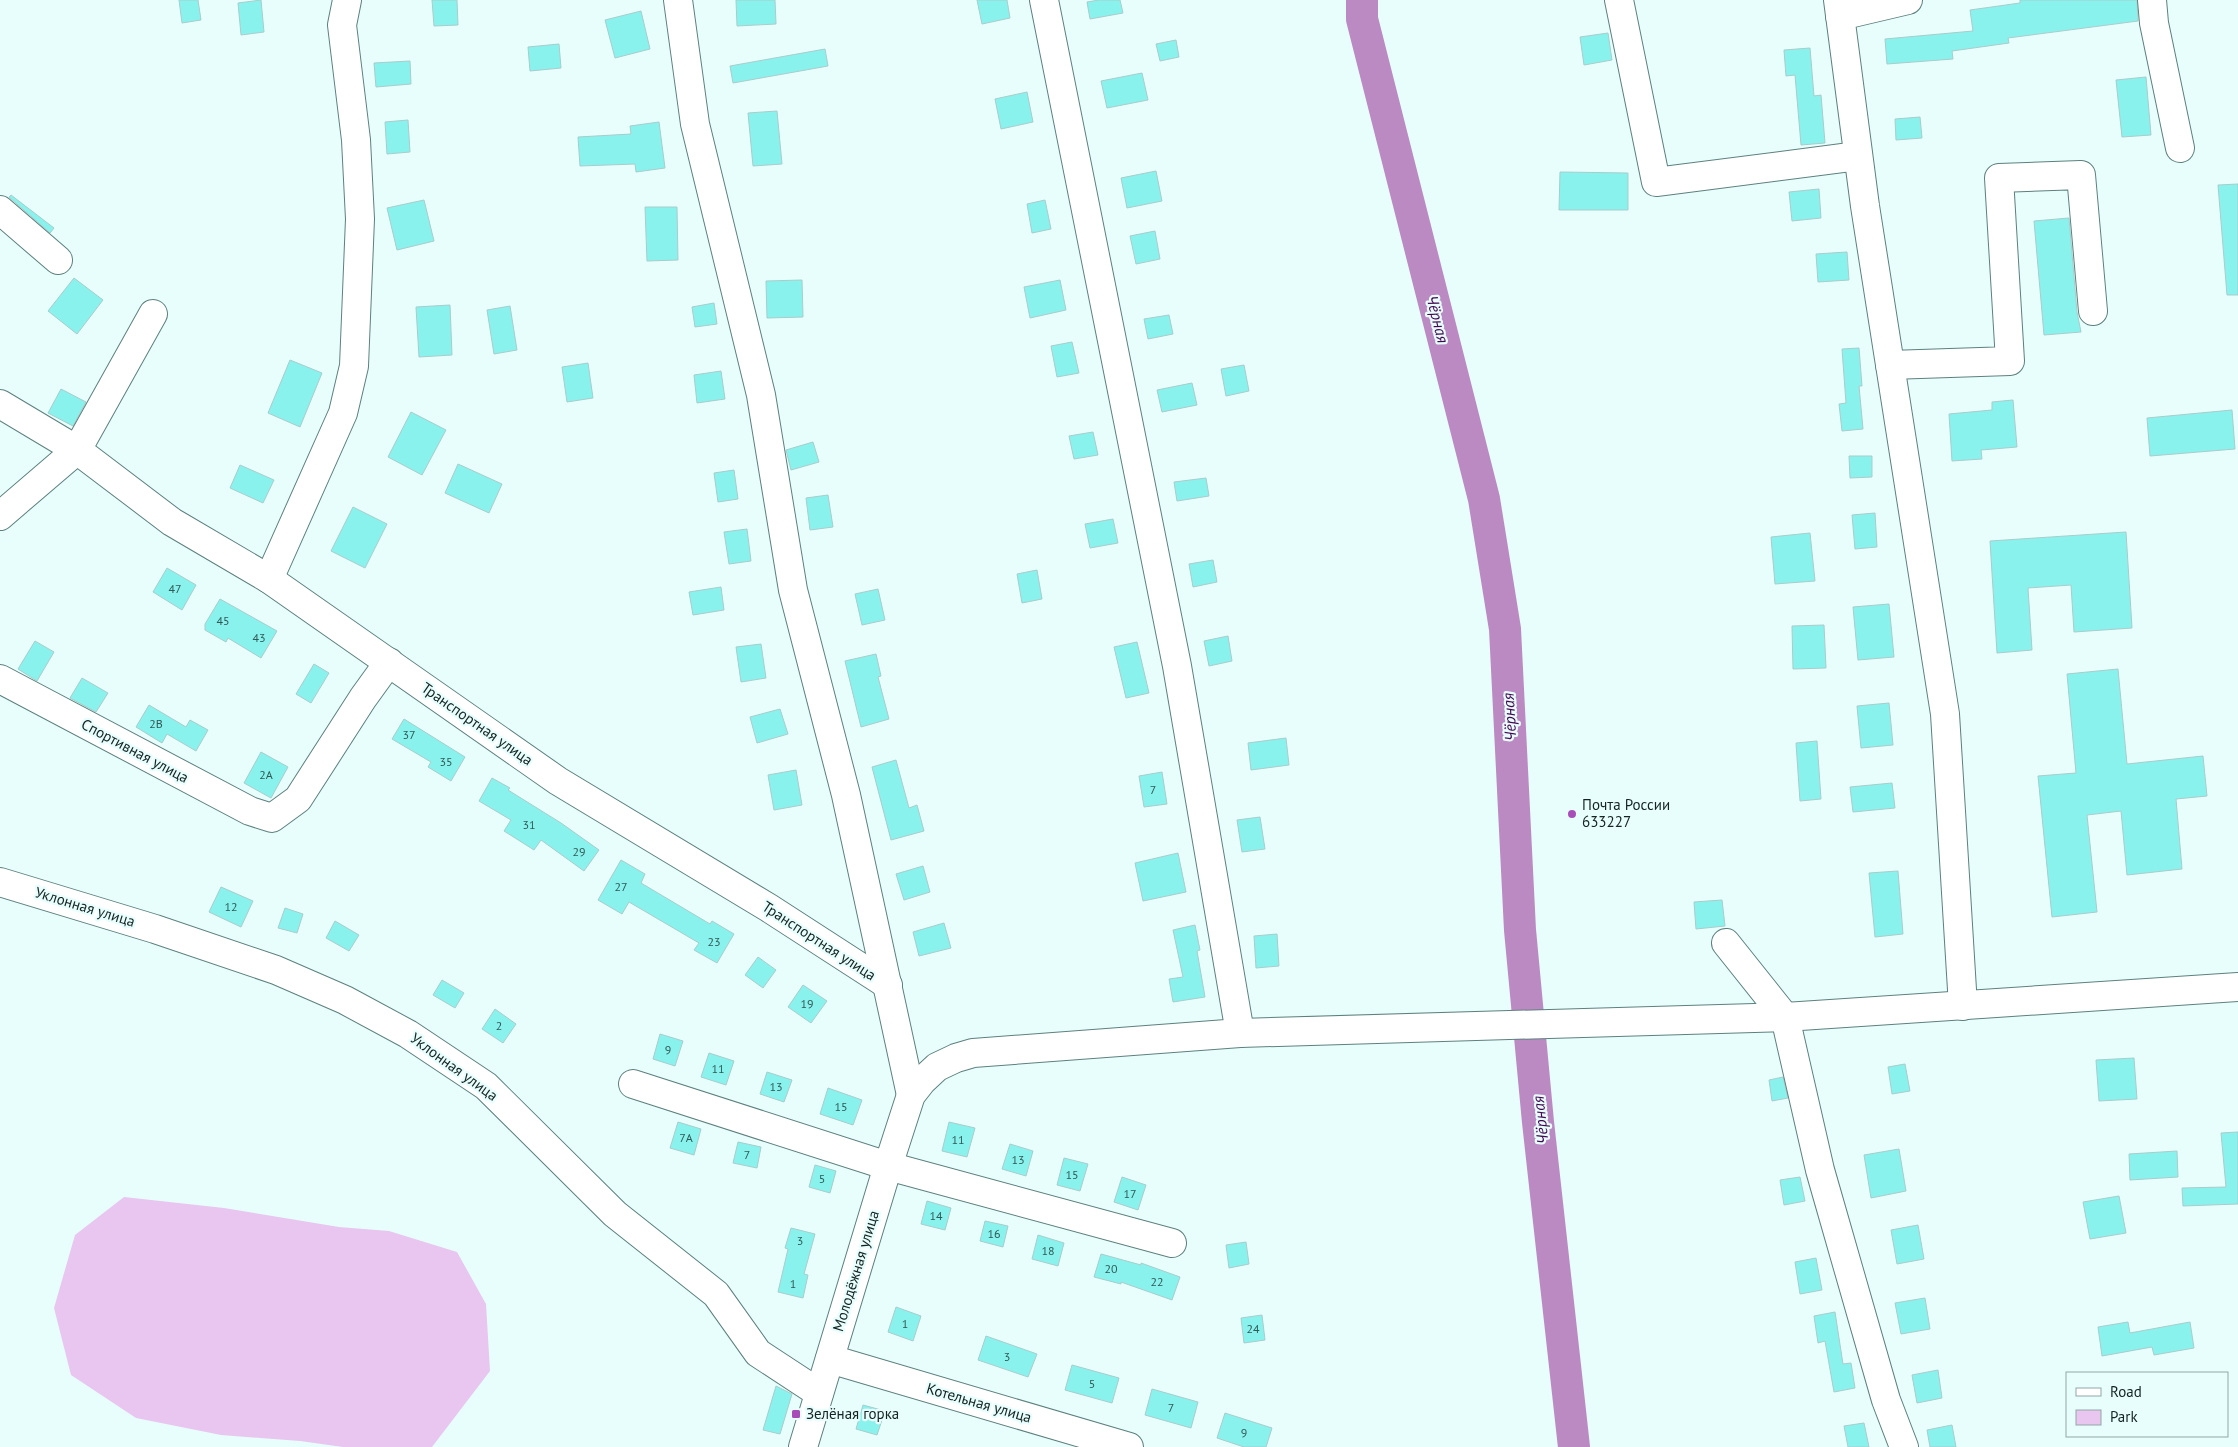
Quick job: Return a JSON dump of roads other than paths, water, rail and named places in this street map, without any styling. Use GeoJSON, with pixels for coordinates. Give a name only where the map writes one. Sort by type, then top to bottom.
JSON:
{"type":"FeatureCollection","features":[{"type":"Feature","properties":{"kind":"street"},"geometry":{"type":"LineString","coordinates":[[269,578],[343,413],[354,366],[360,219],[356,140],[342,25],[347,0]]}},
{"type":"Feature","properties":{"kind":"street"},"geometry":{"type":"LineString","coordinates":[[678,0],[695,124],[761,395],[793,590],[846,795],[911,1095]]}},
{"type":"Feature","properties":{"kind":"street"},"geometry":{"type":"LineString","coordinates":[[1044,0],[1177,666],[1240,1033]]}},
{"type":"Feature","properties":{"kind":"street"},"geometry":{"type":"LineString","coordinates":[[1619,0],[1656,182],[1858,156]]}},
{"type":"Feature","properties":{"kind":"street"},"geometry":{"type":"LineString","coordinates":[[1908,0],[1839,8],[1858,156],[1945,714],[1963,1006]]}},
{"type":"Feature","properties":{"kind":"street"},"geometry":{"type":"LineString","coordinates":[[2152,0],[2154,23],[2180,148]]}},
{"type":"Feature","properties":{"kind":"street"},"geometry":{"type":"LineString","coordinates":[[1890,365],[2010,361],[1999,178],[2081,175],[2093,310]]}},
{"type":"Feature","properties":{"kind":"street"},"geometry":{"type":"LineString","coordinates":[[0,210],[58,260]]}},
{"type":"Feature","properties":{"kind":"street"},"geometry":{"type":"LineString","coordinates":[[0,516],[77,450],[153,314]]}},
{"type":"Feature","properties":{"kind":"street","name":"Транспортная улица"},"geometry":{"type":"LineString","coordinates":[[0,404],[77,450],[172,522],[269,578],[558,781],[769,908],[888,985]]}},
{"type":"Feature","properties":{"kind":"street","name":"Спортивная улица"},"geometry":{"type":"LineString","coordinates":[[0,679],[241,807],[272,818],[298,799],[363,698],[389,662]]}},
{"type":"Feature","properties":{"kind":"street","name":"Уклонная улица"},"geometry":{"type":"LineString","coordinates":[[0,882],[155,929],[276,970],[346,1000],[408,1034],[486,1086],[615,1214],[716,1294],[758,1353],[819,1393]]}},
{"type":"Feature","properties":{"kind":"street"},"geometry":{"type":"LineString","coordinates":[[1726,944],[1785,1017],[1820,1170],[1886,1400],[1904,1447]]}},
{"type":"Feature","properties":{"kind":"street"},"geometry":{"type":"LineString","coordinates":[[911,1095],[937,1067],[956,1058],[973,1053],[1240,1033],[1785,1017],[2238,988]]}},
{"type":"Feature","properties":{"kind":"street"},"geometry":{"type":"LineString","coordinates":[[633,1084],[888,1166],[1172,1243]]}},
{"type":"Feature","properties":{"kind":"street","name":"Молодёжная улица"},"geometry":{"type":"LineString","coordinates":[[803,1447],[911,1095]]}},
{"type":"Feature","properties":{"kind":"street","name":"Котельная улица"},"geometry":{"type":"LineString","coordinates":[[830,1359],[1129,1447]]}},
{"type":"Feature","properties":{"kind":"waterway","name":"Чёрная"},"geometry":{"type":"LineString","coordinates":[[1362,0],[1362,19],[1484,499],[1505,629],[1520,930],[1538,1122],[1574,1447]]}},
{"type":"Feature","properties":{"kind":"place","name":"Почта России 633227"},"geometry":{"type":"Point","coordinates":[1572,814]}},
{"type":"Feature","properties":{"kind":"place","name":"Зелёная горка"},"geometry":{"type":"Point","coordinates":[796,1414]}}]}
